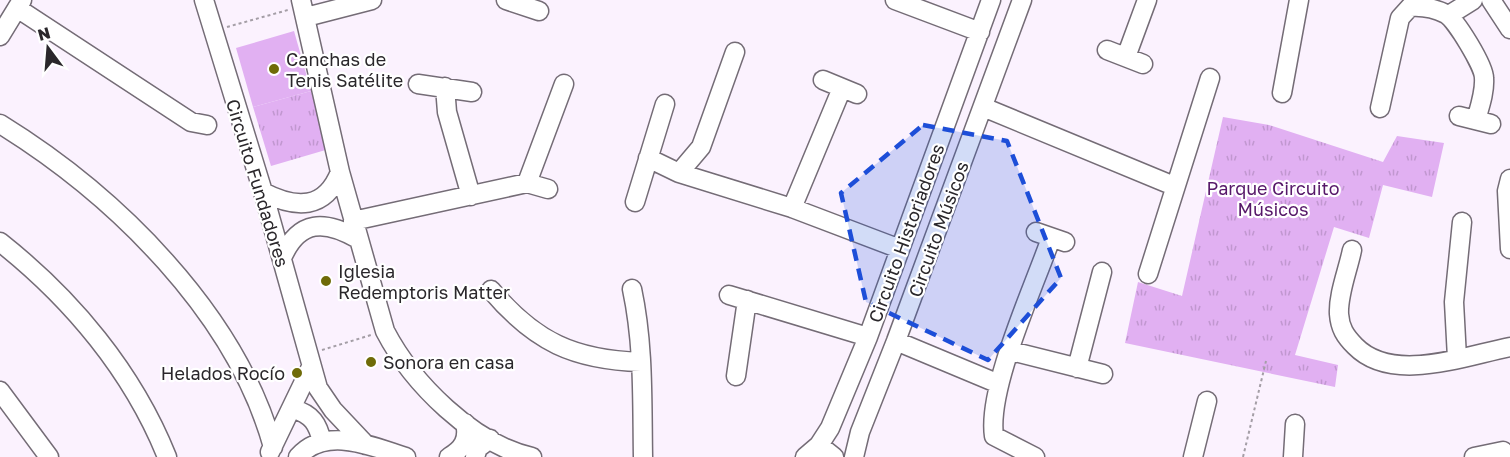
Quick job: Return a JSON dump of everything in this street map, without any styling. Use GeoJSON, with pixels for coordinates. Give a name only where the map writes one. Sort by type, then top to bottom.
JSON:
{"type":"FeatureCollection","features":[{"type":"Feature","properties":{"kind":"street","name":"Circuito Fundadores"},"geometry":{"type":"LineString","coordinates":[[204,0],[263,192],[309,361],[325,400],[366,445]]}},
{"type":"Feature","properties":{"kind":"street"},"geometry":{"type":"LineString","coordinates":[[372,0],[303,7],[340,172],[385,331],[398,355],[429,391],[465,423],[490,439],[532,457]]}},
{"type":"Feature","properties":{"kind":"street"},"geometry":{"type":"LineString","coordinates":[[896,0],[920,4],[980,32]]}},
{"type":"Feature","properties":{"kind":"street","name":"Circuito Historiadores"},"geometry":{"type":"LineString","coordinates":[[812,451],[830,428],[868,337],[991,0]]}},
{"type":"Feature","properties":{"kind":"street","name":"Circuito Músicos"},"geometry":{"type":"LineString","coordinates":[[854,457],[860,432],[1022,0]]}},
{"type":"Feature","properties":{"kind":"street"},"geometry":{"type":"LineString","coordinates":[[1107,50],[1134,61],[1147,0]]}},
{"type":"Feature","properties":{"kind":"street"},"geometry":{"type":"LineString","coordinates":[[1282,93],[1299,0]]}},
{"type":"Feature","properties":{"kind":"street"},"geometry":{"type":"LineString","coordinates":[[1449,15],[1473,0]]}},
{"type":"Feature","properties":{"kind":"street"},"geometry":{"type":"LineString","coordinates":[[1491,0],[1510,29]]}},
{"type":"Feature","properties":{"kind":"street"},"geometry":{"type":"LineString","coordinates":[[516,1],[539,11]]}},
{"type":"Feature","properties":{"kind":"street"},"geometry":{"type":"LineString","coordinates":[[0,36],[20,4],[191,122],[207,125]]}},
{"type":"Feature","properties":{"kind":"street"},"geometry":{"type":"LineString","coordinates":[[1380,108],[1401,18],[1410,7],[1424,6],[1449,15],[1479,62],[1484,76],[1475,120]]}},
{"type":"Feature","properties":{"kind":"street"},"geometry":{"type":"LineString","coordinates":[[679,173],[701,147],[735,52]]}},
{"type":"Feature","properties":{"kind":"street"},"geometry":{"type":"LineString","coordinates":[[1148,274],[1210,78]]}},
{"type":"Feature","properties":{"kind":"street"},"geometry":{"type":"LineString","coordinates":[[792,208],[849,91],[823,80]]}},
{"type":"Feature","properties":{"kind":"street"},"geometry":{"type":"LineString","coordinates":[[418,84],[472,92]]}},
{"type":"Feature","properties":{"kind":"street"},"geometry":{"type":"LineString","coordinates":[[527,183],[564,84]]}},
{"type":"Feature","properties":{"kind":"street"},"geometry":{"type":"LineString","coordinates":[[445,87],[447,112],[471,196]]}},
{"type":"Feature","properties":{"kind":"street"},"geometry":{"type":"LineString","coordinates":[[635,202],[665,104]]}},
{"type":"Feature","properties":{"kind":"street"},"geometry":{"type":"LineString","coordinates":[[983,107],[1174,186]]}},
{"type":"Feature","properties":{"kind":"street"},"geometry":{"type":"LineString","coordinates":[[0,124],[67,169],[158,254],[220,332],[262,414],[270,452]]}},
{"type":"Feature","properties":{"kind":"street"},"geometry":{"type":"LineString","coordinates":[[701,147],[708,183]]}},
{"type":"Feature","properties":{"kind":"street"},"geometry":{"type":"LineString","coordinates":[[648,158],[679,173],[792,208],[900,249]]}},
{"type":"Feature","properties":{"kind":"street"},"geometry":{"type":"LineString","coordinates":[[263,192],[290,203],[307,204],[327,193],[340,172]]}},
{"type":"Feature","properties":{"kind":"street"},"geometry":{"type":"LineString","coordinates":[[1510,179],[1507,190],[1510,249]]}},
{"type":"Feature","properties":{"kind":"street"},"geometry":{"type":"LineString","coordinates":[[353,221],[527,183],[548,189]]}},
{"type":"Feature","properties":{"kind":"street"},"geometry":{"type":"LineString","coordinates":[[1456,358],[1454,302],[1462,222]]}},
{"type":"Feature","properties":{"kind":"street"},"geometry":{"type":"LineString","coordinates":[[282,258],[297,236],[315,226],[336,227],[358,239]]}},
{"type":"Feature","properties":{"kind":"street"},"geometry":{"type":"LineString","coordinates":[[1035,457],[994,436],[992,420],[999,384],[1051,238]]}},
{"type":"Feature","properties":{"kind":"street"},"geometry":{"type":"LineString","coordinates":[[0,242],[34,271],[98,339],[139,396],[167,457]]}},
{"type":"Feature","properties":{"kind":"street"},"geometry":{"type":"LineString","coordinates":[[1352,250],[1339,310],[1341,327],[1348,339],[1364,356],[1381,363],[1401,366],[1424,365],[1510,347]]}},
{"type":"Feature","properties":{"kind":"street"},"geometry":{"type":"LineString","coordinates":[[1077,368],[1102,272]]}},
{"type":"Feature","properties":{"kind":"street"},"geometry":{"type":"LineString","coordinates":[[491,290],[514,317],[552,343],[573,353],[606,361],[641,362]]}},
{"type":"Feature","properties":{"kind":"street"},"geometry":{"type":"LineString","coordinates":[[632,290],[639,324],[643,457]]}},
{"type":"Feature","properties":{"kind":"street"},"geometry":{"type":"LineString","coordinates":[[729,295],[868,337]]}},
{"type":"Feature","properties":{"kind":"street"},"geometry":{"type":"LineString","coordinates":[[736,376],[747,300]]}},
{"type":"Feature","properties":{"kind":"street"},"geometry":{"type":"LineString","coordinates":[[896,341],[999,384]]}},
{"type":"Feature","properties":{"kind":"street"},"geometry":{"type":"LineString","coordinates":[[1011,351],[1103,374]]}},
{"type":"Feature","properties":{"kind":"street"},"geometry":{"type":"LineString","coordinates":[[270,452],[293,409],[309,361]]}},
{"type":"Feature","properties":{"kind":"street"},"geometry":{"type":"LineString","coordinates":[[0,391],[49,457]]}},
{"type":"Feature","properties":{"kind":"street"},"geometry":{"type":"LineString","coordinates":[[1193,457],[1207,402]]}},
{"type":"Feature","properties":{"kind":"street"},"geometry":{"type":"LineString","coordinates":[[293,409],[304,411],[314,420],[322,442]]}},
{"type":"Feature","properties":{"kind":"street"},"geometry":{"type":"LineString","coordinates":[[449,457],[464,445],[467,434],[465,423]]}},
{"type":"Feature","properties":{"kind":"street"},"geometry":{"type":"LineString","coordinates":[[1293,457],[1295,424]]}},
{"type":"Feature","properties":{"kind":"street"},"geometry":{"type":"LineString","coordinates":[[475,457],[478,448],[490,439]]}},
{"type":"Feature","properties":{"kind":"street"},"geometry":{"type":"LineString","coordinates":[[298,457],[307,448],[322,442],[347,440],[406,457]]}},
{"type":"Feature","properties":{"kind":"street"},"geometry":{"type":"LineString","coordinates":[[812,451],[834,457]]}},
{"type":"Feature","properties":{"kind":"path"},"geometry":{"type":"LineString","coordinates":[[213,32],[303,7]]}},
{"type":"Feature","properties":{"kind":"path"},"geometry":{"type":"LineString","coordinates":[[309,361],[385,331]]}},
{"type":"Feature","properties":{"kind":"path"},"geometry":{"type":"LineString","coordinates":[[1243,457],[1266,361]]}},
{"type":"Feature","properties":{"kind":"highlighted area"},"geometry":{"type":"Polygon","coordinates":[[[923,125],[1007,141],[1061,278],[988,360],[866,302],[841,193],[923,125]]]}},
{"type":"Feature","properties":{"kind":"green space","name":"Canchas de Tenis Satélite"},"geometry":{"type":"Polygon","coordinates":[[[294,31],[311,91],[253,107],[236,48],[294,31]]]}},
{"type":"Feature","properties":{"kind":"green space"},"geometry":{"type":"Polygon","coordinates":[[[311,91],[329,149],[271,166],[253,107],[311,91]]]}},
{"type":"Feature","properties":{"kind":"green space","name":"Parque Circuito Músicos"},"geometry":{"type":"Polygon","coordinates":[[[1223,117],[1269,125],[1383,162],[1397,136],[1444,143],[1432,197],[1383,185],[1369,238],[1334,227],[1295,355],[1338,365],[1335,387],[1125,343],[1138,282],[1182,296],[1223,117]]]}},
{"type":"Feature","properties":{"kind":"place","name":"Canchas de Tenis Satélite"},"geometry":{"type":"Point","coordinates":[274,69]}},
{"type":"Feature","properties":{"kind":"place","name":"Iglesia Redemptoris Matter"},"geometry":{"type":"Point","coordinates":[326,281]}},
{"type":"Feature","properties":{"kind":"place","name":"Sonora en casa"},"geometry":{"type":"Point","coordinates":[371,362]}},
{"type":"Feature","properties":{"kind":"place","name":"Helados Rocío"},"geometry":{"type":"Point","coordinates":[297,373]}}]}
